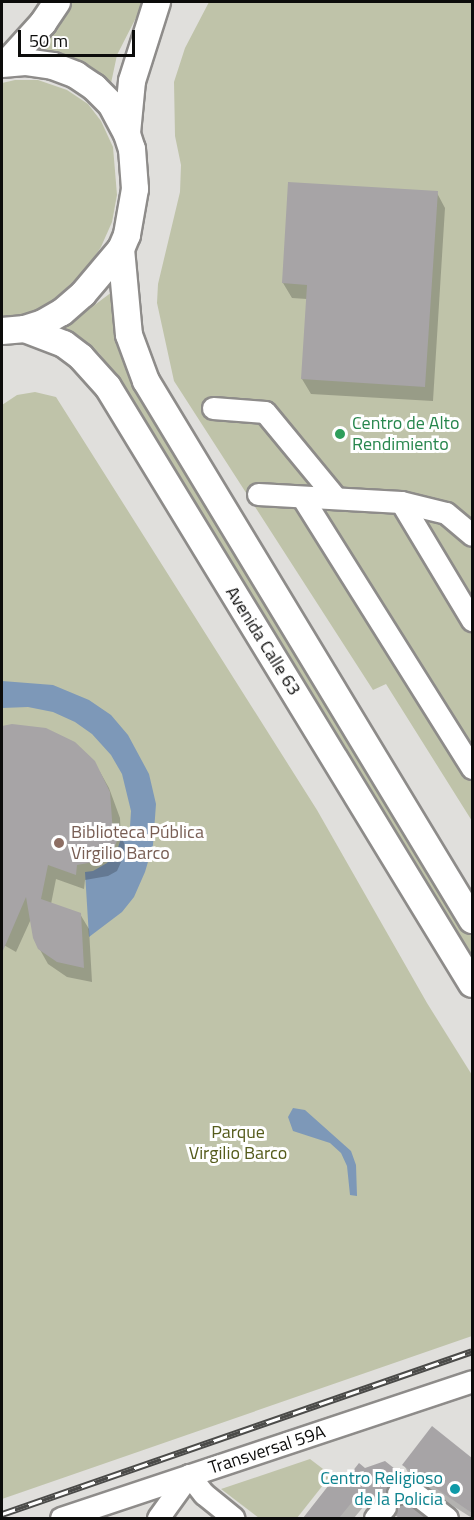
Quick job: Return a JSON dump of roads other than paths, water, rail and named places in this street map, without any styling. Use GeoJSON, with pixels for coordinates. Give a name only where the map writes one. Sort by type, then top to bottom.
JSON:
{"type":"FeatureCollection","features":[{"type":"Feature","properties":{"kind":"main road"},"geometry":{"type":"LineString","coordinates":[[4,64],[43,23],[57,2]]}},
{"type":"Feature","properties":{"kind":"main road"},"geometry":{"type":"LineString","coordinates":[[127,134],[132,81],[157,2]]}},
{"type":"Feature","properties":{"kind":"main road"},"geometry":{"type":"LineString","coordinates":[[4,64],[53,66],[76,75],[94,87],[111,104],[127,134],[132,149],[135,189],[127,235],[121,249],[83,294],[62,312],[43,323],[9,332]]}},
{"type":"Feature","properties":{"kind":"main road","name":"Avenida Calle 63"},"geometry":{"type":"LineString","coordinates":[[121,249],[129,335],[146,381],[472,920]]}},
{"type":"Feature","properties":{"kind":"main road","name":"Avenida Calle 63"},"geometry":{"type":"LineString","coordinates":[[9,332],[64,344],[81,357],[108,387],[472,984]]}},
{"type":"Feature","properties":{"kind":"street"},"geometry":{"type":"LineString","coordinates":[[213,408],[264,412],[335,497]]}},
{"type":"Feature","properties":{"kind":"street"},"geometry":{"type":"LineString","coordinates":[[258,494],[400,502],[446,513],[472,535]]}},
{"type":"Feature","properties":{"kind":"street"},"geometry":{"type":"LineString","coordinates":[[302,497],[464,739],[472,768]]}},
{"type":"Feature","properties":{"kind":"street"},"geometry":{"type":"LineString","coordinates":[[400,502],[472,620]]}},
{"type":"Feature","properties":{"kind":"street","name":"Transversal 59A"},"geometry":{"type":"LineString","coordinates":[[61,1518],[472,1381]]}},
{"type":"Feature","properties":{"kind":"street"},"geometry":{"type":"LineString","coordinates":[[158,1518],[189,1475],[204,1494],[234,1518]]}},
{"type":"Feature","properties":{"kind":"street"},"geometry":{"type":"LineString","coordinates":[[386,1506],[404,1485],[447,1518]]}},
{"type":"Feature","properties":{"kind":"water"},"geometry":{"type":"Polygon","coordinates":[[[2,681],[53,685],[89,700],[111,715],[128,735],[149,774],[156,804],[153,845],[145,872],[134,897],[122,912],[89,937],[85,872],[93,871],[107,863],[117,851],[121,838],[127,839],[130,827],[131,811],[122,774],[111,755],[92,734],[75,722],[53,712],[28,707],[2,708],[2,681]]]}},
{"type":"Feature","properties":{"kind":"water"},"geometry":{"type":"Polygon","coordinates":[[[293,1108],[305,1110],[351,1151],[356,1165],[357,1196],[350,1195],[347,1166],[341,1153],[330,1143],[293,1131],[288,1117],[293,1108]]]}},
{"type":"Feature","properties":{"kind":"railway"},"geometry":{"type":"LineString","coordinates":[[2,1514],[472,1351]]}},
{"type":"Feature","properties":{"kind":"place","name":"Centro de Alto Rendimiento"},"geometry":{"type":"Point","coordinates":[340,434]}},
{"type":"Feature","properties":{"kind":"place","name":"Biblioteca Pública Virgilio Barco"},"geometry":{"type":"Point","coordinates":[59,843]}},
{"type":"Feature","properties":{"kind":"place","name":"Centro Religioso de la Policia"},"geometry":{"type":"Point","coordinates":[455,1489]}},
{"type":"Feature","properties":{"kind":"park label","name":"Parque Virgilio Barco"},"geometry":{"type":"Point","coordinates":[238,1143]}}]}
